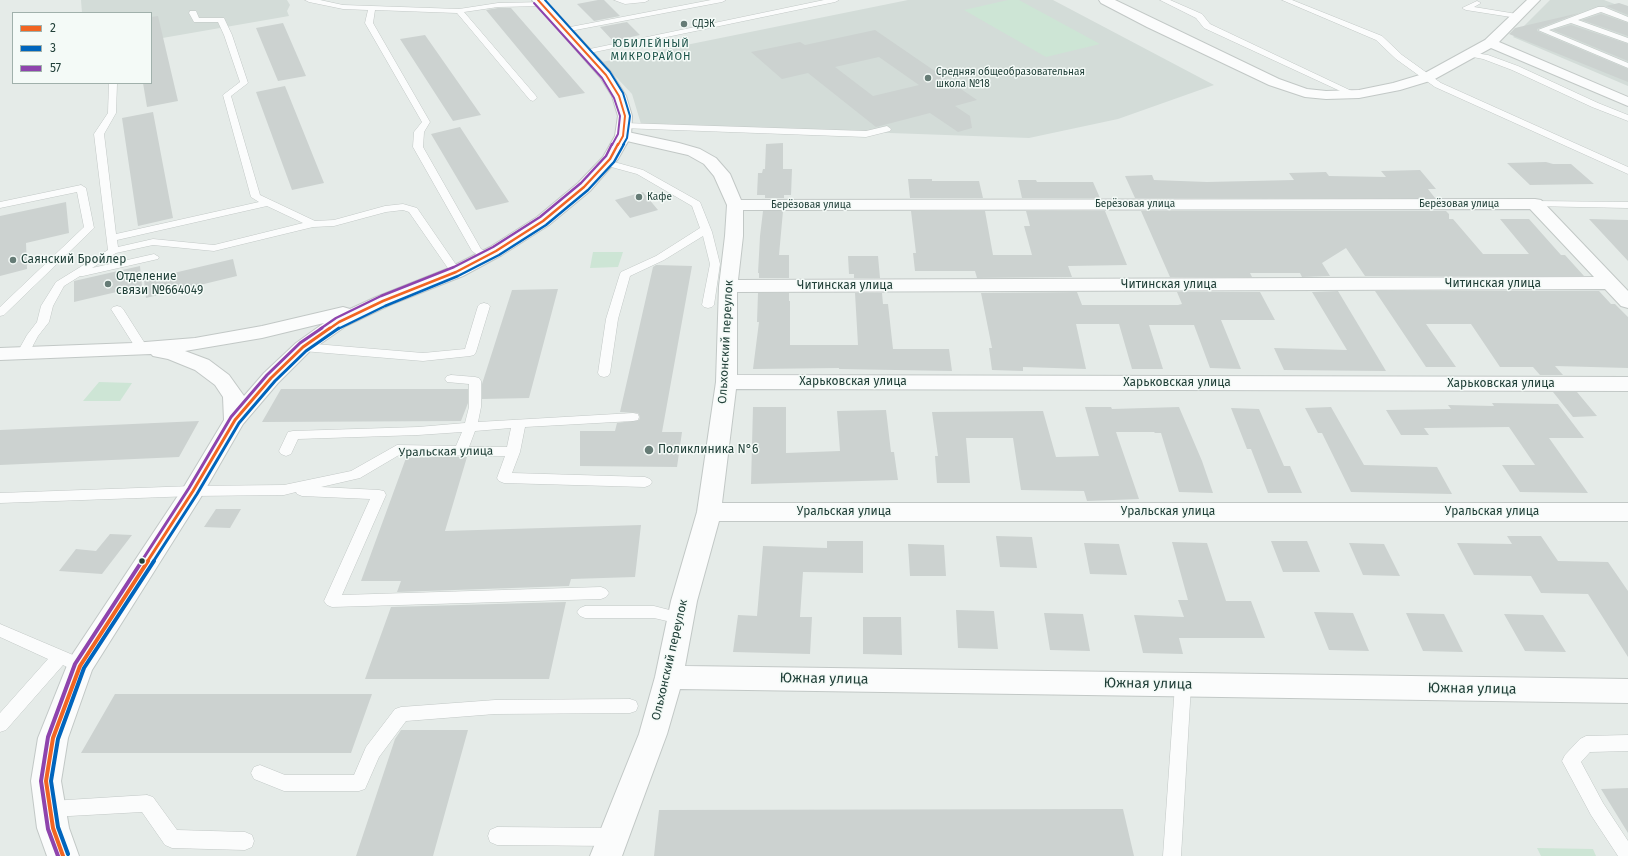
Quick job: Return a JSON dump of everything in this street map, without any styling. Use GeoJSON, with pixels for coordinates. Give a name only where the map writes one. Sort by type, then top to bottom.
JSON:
{"type":"FeatureCollection","features":[{"type":"Feature","properties":{"kind":"street"},"geometry":{"type":"LineString","coordinates":[[1106,0],[1166,31],[1274,82],[1305,93],[1326,95],[1354,94],[1395,87],[1428,77],[1490,43],[1534,0]]}},
{"type":"Feature","properties":{"kind":"street"},"geometry":{"type":"LineString","coordinates":[[63,856],[53,828],[46,781],[53,738],[70,662],[193,491],[235,420],[271,378],[303,347],[339,322],[383,301],[456,272],[486,256],[543,222],[584,187],[607,163],[624,131],[625,116],[619,96],[606,75],[540,2]]}},
{"type":"Feature","properties":{"kind":"street"},"geometry":{"type":"LineString","coordinates":[[1490,43],[1628,102]]}},
{"type":"Feature","properties":{"kind":"street","name":"Ольхонский переулок"},"geometry":{"type":"LineString","coordinates":[[610,846],[653,734],[668,677],[680,618],[709,512],[726,382],[728,286],[734,236],[735,205],[722,174],[710,161],[694,152],[624,131]]}},
{"type":"Feature","properties":{"kind":"street"},"geometry":{"type":"LineString","coordinates":[[1535,204],[1628,302]]}},
{"type":"Feature","properties":{"kind":"street","name":"Берёзовая улица"},"geometry":{"type":"LineString","coordinates":[[735,205],[1535,204]]}},
{"type":"Feature","properties":{"kind":"street","name":"Читинская улица"},"geometry":{"type":"LineString","coordinates":[[728,286],[1610,284]]}},
{"type":"Feature","properties":{"kind":"street"},"geometry":{"type":"LineString","coordinates":[[0,354],[139,349],[195,344],[262,332],[328,317],[383,301]]}},
{"type":"Feature","properties":{"kind":"street"},"geometry":{"type":"LineString","coordinates":[[139,349],[171,353],[202,365],[222,380],[234,397],[235,420]]}},
{"type":"Feature","properties":{"kind":"street","name":"Харьковская улица"},"geometry":{"type":"LineString","coordinates":[[726,382],[1628,384]]}},
{"type":"Feature","properties":{"kind":"street","name":"Уральская улица"},"geometry":{"type":"LineString","coordinates":[[709,512],[1628,512]]}},
{"type":"Feature","properties":{"kind":"street","name":"Южная улица"},"geometry":{"type":"LineString","coordinates":[[668,677],[1628,691]]}},
{"type":"Feature","properties":{"kind":"lane"},"geometry":{"type":"LineString","coordinates":[[309,0],[372,8],[450,11],[540,2]]}},
{"type":"Feature","properties":{"kind":"lane"},"geometry":{"type":"LineString","coordinates":[[442,0],[450,11]]}},
{"type":"Feature","properties":{"kind":"lane"},"geometry":{"type":"LineString","coordinates":[[618,0],[624,2],[645,0]]}},
{"type":"Feature","properties":{"kind":"lane"},"geometry":{"type":"LineString","coordinates":[[565,30],[722,0]]}},
{"type":"Feature","properties":{"kind":"lane"},"geometry":{"type":"LineString","coordinates":[[585,52],[836,0]]}},
{"type":"Feature","properties":{"kind":"lane"},"geometry":{"type":"LineString","coordinates":[[1164,0],[1199,16],[1207,26],[1354,94]]}},
{"type":"Feature","properties":{"kind":"lane"},"geometry":{"type":"LineString","coordinates":[[1286,0],[1379,38],[1399,57],[1438,85],[1628,171]]}},
{"type":"Feature","properties":{"kind":"lane"},"geometry":{"type":"LineString","coordinates":[[1477,3],[1464,9],[1517,16]]}},
{"type":"Feature","properties":{"kind":"lane"},"geometry":{"type":"LineString","coordinates":[[372,8],[368,23],[426,122],[419,132],[418,147],[477,251],[486,256]]}},
{"type":"Feature","properties":{"kind":"lane"},"geometry":{"type":"LineString","coordinates":[[1628,20],[1601,9],[1542,30],[1628,66]]}},
{"type":"Feature","properties":{"kind":"lane"},"geometry":{"type":"LineString","coordinates":[[459,11],[533,98]]}},
{"type":"Feature","properties":{"kind":"lane"},"geometry":{"type":"LineString","coordinates":[[193,13],[197,20],[221,20],[228,34],[244,83],[227,95],[256,197],[313,224]]}},
{"type":"Feature","properties":{"kind":"lane"},"geometry":{"type":"LineString","coordinates":[[1571,20],[1628,41]]}},
{"type":"Feature","properties":{"kind":"lane"},"geometry":{"type":"LineString","coordinates":[[1471,54],[1485,57],[1515,68],[1595,105],[1628,118]]}},
{"type":"Feature","properties":{"kind":"lane"},"geometry":{"type":"LineString","coordinates":[[113,84],[112,113],[99,134],[113,251]]}},
{"type":"Feature","properties":{"kind":"lane"},"geometry":{"type":"LineString","coordinates":[[624,131],[866,134],[887,129]]}},
{"type":"Feature","properties":{"kind":"lane"},"geometry":{"type":"LineString","coordinates":[[607,163],[640,172],[696,204],[706,228],[715,264],[708,305]]}},
{"type":"Feature","properties":{"kind":"lane"},"geometry":{"type":"LineString","coordinates":[[0,205],[81,188],[89,228],[0,313]]}},
{"type":"Feature","properties":{"kind":"lane"},"geometry":{"type":"LineString","coordinates":[[111,238],[268,203]]}},
{"type":"Feature","properties":{"kind":"lane"},"geometry":{"type":"LineString","coordinates":[[1535,204],[1628,204]]}},
{"type":"Feature","properties":{"kind":"lane"},"geometry":{"type":"LineString","coordinates":[[23,353],[33,335],[43,322],[47,306],[60,284],[113,251],[153,242],[214,248],[313,224],[334,223],[385,209],[403,207],[413,210],[456,272]]}},
{"type":"Feature","properties":{"kind":"lane"},"geometry":{"type":"LineString","coordinates":[[604,373],[612,319],[625,274],[660,258],[706,228]]}},
{"type":"Feature","properties":{"kind":"lane"},"geometry":{"type":"LineString","coordinates":[[73,275],[154,257]]}},
{"type":"Feature","properties":{"kind":"lane"},"geometry":{"type":"LineString","coordinates":[[303,347],[423,357],[470,352],[484,306]]}},
{"type":"Feature","properties":{"kind":"lane"},"geometry":{"type":"LineString","coordinates":[[118,309],[139,349]]}},
{"type":"Feature","properties":{"kind":"lane"},"geometry":{"type":"LineString","coordinates":[[451,379],[475,381],[474,407],[470,427],[461,451]]}},
{"type":"Feature","properties":{"kind":"lane"},"geometry":{"type":"LineString","coordinates":[[286,451],[293,435],[418,431],[519,423],[633,417]]}},
{"type":"Feature","properties":{"kind":"lane"},"geometry":{"type":"LineString","coordinates":[[513,452],[519,423]]}},
{"type":"Feature","properties":{"kind":"lane","name":"Уральская улица"},"geometry":{"type":"LineString","coordinates":[[0,498],[193,491],[284,490],[355,475],[397,450],[513,452],[504,478],[645,482]]}},
{"type":"Feature","properties":{"kind":"lane"},"geometry":{"type":"LineString","coordinates":[[284,490],[379,495],[332,601],[601,593]]}},
{"type":"Feature","properties":{"kind":"lane"},"geometry":{"type":"LineString","coordinates":[[585,612],[654,612],[680,618]]}},
{"type":"Feature","properties":{"kind":"lane"},"geometry":{"type":"LineString","coordinates":[[0,630],[70,662],[0,725]]}},
{"type":"Feature","properties":{"kind":"lane"},"geometry":{"type":"LineString","coordinates":[[1172,856],[1184,684]]}},
{"type":"Feature","properties":{"kind":"lane"},"geometry":{"type":"LineString","coordinates":[[260,773],[284,783],[359,783],[372,752],[401,714],[495,707],[630,706]]}},
{"type":"Feature","properties":{"kind":"lane"},"geometry":{"type":"LineString","coordinates":[[1628,743],[1586,744],[1571,761],[1597,809],[1621,847],[1628,853]]}},
{"type":"Feature","properties":{"kind":"lane"},"geometry":{"type":"LineString","coordinates":[[51,809],[146,803],[172,839],[246,842]]}},
{"type":"Feature","properties":{"kind":"lane"},"geometry":{"type":"LineString","coordinates":[[497,836],[610,846]]}},
{"type":"Feature","properties":{"kind":"shaded area"},"geometry":{"type":"Polygon","coordinates":[[[81,0],[287,0],[290,5],[287,11],[289,16],[152,40],[152,12],[82,12],[81,0]]]}},
{"type":"Feature","properties":{"kind":"shaded area"},"geometry":{"type":"Polygon","coordinates":[[[908,0],[1053,0],[1214,85],[1118,119],[1029,138],[641,124],[632,94],[602,62],[908,0]]]}},
{"type":"Feature","properties":{"kind":"shaded area"},"geometry":{"type":"Polygon","coordinates":[[[1550,0],[1604,0],[1628,9],[1628,86],[1513,37],[1550,0]]]}},
{"type":"Feature","properties":{"kind":"green space"},"geometry":{"type":"Polygon","coordinates":[[[1008,0],[1019,0],[1100,44],[1046,57],[964,10],[1008,0]]]}},
{"type":"Feature","properties":{"kind":"green space"},"geometry":{"type":"Polygon","coordinates":[[[593,252],[623,252],[618,267],[590,268],[593,252]]]}},
{"type":"Feature","properties":{"kind":"green space"},"geometry":{"type":"Polygon","coordinates":[[[99,382],[132,383],[120,401],[83,401],[99,382]]]}},
{"type":"Feature","properties":{"kind":"green space"},"geometry":{"type":"Polygon","coordinates":[[[1537,848],[1593,849],[1596,856],[1541,856],[1537,848]]]}},
{"type":"Feature","properties":{"kind":"building"},"geometry":{"type":"Polygon","coordinates":[[[604,0],[620,16],[594,21],[577,4],[604,0]]]}},
{"type":"Feature","properties":{"kind":"building"},"geometry":{"type":"Polygon","coordinates":[[[1619,3],[1628,6],[1628,15],[1606,6],[1619,3]]]}},
{"type":"Feature","properties":{"kind":"building"},"geometry":{"type":"Polygon","coordinates":[[[511,8],[585,93],[559,98],[486,10],[511,8]]]}},
{"type":"Feature","properties":{"kind":"building"},"geometry":{"type":"Polygon","coordinates":[[[1579,13],[1537,29],[1537,31],[1628,69],[1628,82],[1509,34],[1515,28],[1579,13]]]}},
{"type":"Feature","properties":{"kind":"building"},"geometry":{"type":"Polygon","coordinates":[[[1601,14],[1628,23],[1628,36],[1582,20],[1601,14]]]}},
{"type":"Feature","properties":{"kind":"building"},"geometry":{"type":"Polygon","coordinates":[[[158,16],[178,101],[147,107],[143,84],[152,84],[152,17],[158,16]]]}},
{"type":"Feature","properties":{"kind":"building"},"geometry":{"type":"Polygon","coordinates":[[[627,22],[640,35],[613,41],[600,27],[627,22]]]}},
{"type":"Feature","properties":{"kind":"building"},"geometry":{"type":"Polygon","coordinates":[[[283,23],[306,76],[278,81],[256,28],[283,23]]]}},
{"type":"Feature","properties":{"kind":"building"},"geometry":{"type":"Polygon","coordinates":[[[1571,25],[1628,44],[1628,61],[1553,30],[1571,25]]]}},
{"type":"Feature","properties":{"kind":"building","name":"Средняя общеобразовательная школа №18"},"geometry":{"type":"Polygon","coordinates":[[[875,30],[977,100],[955,106],[970,116],[972,128],[958,132],[930,113],[876,127],[808,73],[782,79],[751,52],[800,42],[805,45],[875,30]],[[879,57],[835,67],[873,96],[919,85],[879,57]]]}},
{"type":"Feature","properties":{"kind":"building"},"geometry":{"type":"Polygon","coordinates":[[[425,35],[481,115],[453,121],[400,39],[425,35]]]}},
{"type":"Feature","properties":{"kind":"building"},"geometry":{"type":"Polygon","coordinates":[[[285,86],[324,183],[292,190],[256,92],[285,86]]]}},
{"type":"Feature","properties":{"kind":"building"},"geometry":{"type":"Polygon","coordinates":[[[153,112],[173,218],[138,226],[122,118],[153,112]]]}},
{"type":"Feature","properties":{"kind":"building"},"geometry":{"type":"Polygon","coordinates":[[[460,127],[509,202],[476,210],[431,134],[460,127]]]}},
{"type":"Feature","properties":{"kind":"building"},"geometry":{"type":"Polygon","coordinates":[[[783,143],[783,169],[792,169],[791,195],[784,195],[784,198],[765,198],[765,195],[757,195],[758,173],[762,173],[763,169],[765,169],[766,144],[783,143]]]}},
{"type":"Feature","properties":{"kind":"building"},"geometry":{"type":"Polygon","coordinates":[[[1546,162],[1553,164],[1571,164],[1594,184],[1530,185],[1507,163],[1546,162]]]}},
{"type":"Feature","properties":{"kind":"building"},"geometry":{"type":"Polygon","coordinates":[[[1420,170],[1436,189],[1428,189],[1435,198],[1135,198],[1125,176],[1152,175],[1154,180],[1207,182],[1294,180],[1289,173],[1326,172],[1329,176],[1386,177],[1381,171],[1420,170]]]}},
{"type":"Feature","properties":{"kind":"building"},"geometry":{"type":"Polygon","coordinates":[[[908,179],[932,179],[932,181],[979,181],[983,198],[910,198],[908,179]]]}},
{"type":"Feature","properties":{"kind":"building"},"geometry":{"type":"Polygon","coordinates":[[[1018,180],[1036,180],[1037,182],[1093,182],[1100,198],[1022,198],[1018,180]]]}},
{"type":"Feature","properties":{"kind":"building"},"geometry":{"type":"Polygon","coordinates":[[[643,192],[658,210],[630,218],[615,200],[643,192]]]}},
{"type":"Feature","properties":{"kind":"building"},"geometry":{"type":"Polygon","coordinates":[[[66,202],[69,233],[26,243],[27,269],[0,276],[0,216],[66,202]]]}},
{"type":"Feature","properties":{"kind":"building"},"geometry":{"type":"Polygon","coordinates":[[[763,211],[783,211],[779,255],[789,255],[789,278],[759,278],[760,236],[763,211]]]}},
{"type":"Feature","properties":{"kind":"building"},"geometry":{"type":"Polygon","coordinates":[[[911,211],[985,211],[993,255],[1032,255],[1024,226],[1030,226],[1026,211],[1105,211],[1127,265],[1068,266],[1072,277],[977,278],[975,271],[915,271],[913,253],[916,253],[911,211]]]}},
{"type":"Feature","properties":{"kind":"building"},"geometry":{"type":"Polygon","coordinates":[[[1141,211],[1446,211],[1449,214],[1449,219],[1453,219],[1483,254],[1529,254],[1500,219],[1529,219],[1561,255],[1565,255],[1584,276],[1365,276],[1346,248],[1322,263],[1330,276],[1302,277],[1300,273],[1250,273],[1252,277],[1170,277],[1141,211]]]}},
{"type":"Feature","properties":{"kind":"building"},"geometry":{"type":"Polygon","coordinates":[[[1589,219],[1628,220],[1628,261],[1589,219]]]}},
{"type":"Feature","properties":{"kind":"building"},"geometry":{"type":"Polygon","coordinates":[[[848,256],[878,256],[880,278],[854,278],[854,274],[849,274],[848,256]]]}},
{"type":"Feature","properties":{"kind":"building"},"geometry":{"type":"Polygon","coordinates":[[[233,259],[237,276],[146,298],[144,280],[233,259]]]}},
{"type":"Feature","properties":{"kind":"building"},"geometry":{"type":"Polygon","coordinates":[[[656,265],[692,266],[662,432],[682,432],[677,467],[580,466],[580,431],[615,431],[617,423],[639,420],[640,417],[638,413],[620,412],[653,267],[656,265]]]}},
{"type":"Feature","properties":{"kind":"building","name":"Отделение связи №664049"},"geometry":{"type":"Polygon","coordinates":[[[140,266],[142,286],[74,302],[74,281],[140,266]]]}},
{"type":"Feature","properties":{"kind":"building"},"geometry":{"type":"Polygon","coordinates":[[[558,289],[529,398],[482,399],[482,384],[512,290],[558,289]]]}},
{"type":"Feature","properties":{"kind":"building"},"geometry":{"type":"Polygon","coordinates":[[[1338,291],[1386,371],[1284,370],[1274,348],[1347,350],[1312,292],[1338,291]]]}},
{"type":"Feature","properties":{"kind":"building"},"geometry":{"type":"Polygon","coordinates":[[[1375,291],[1599,291],[1611,304],[1615,304],[1628,317],[1628,368],[1555,366],[1563,375],[1540,375],[1533,367],[1500,367],[1471,324],[1426,324],[1456,367],[1426,367],[1375,291]]]}},
{"type":"Feature","properties":{"kind":"building"},"geometry":{"type":"Polygon","coordinates":[[[1077,292],[1082,305],[1178,305],[1182,304],[1177,292],[1260,292],[1275,320],[1221,320],[1241,369],[1210,368],[1194,325],[1149,325],[1163,369],[1132,369],[1119,324],[1076,324],[1086,369],[1023,367],[1023,371],[992,370],[989,348],[992,348],[981,293],[1077,292]]]}},
{"type":"Feature","properties":{"kind":"building"},"geometry":{"type":"Polygon","coordinates":[[[758,293],[789,293],[790,345],[858,345],[855,293],[882,293],[883,304],[888,304],[893,349],[949,349],[952,371],[839,368],[753,369],[759,322],[757,322],[758,293]]]}},
{"type":"Feature","properties":{"kind":"building"},"geometry":{"type":"Polygon","coordinates":[[[281,389],[468,389],[468,403],[461,421],[262,422],[281,389]]]}},
{"type":"Feature","properties":{"kind":"building"},"geometry":{"type":"Polygon","coordinates":[[[1553,392],[1577,392],[1597,416],[1573,417],[1553,392]]]}},
{"type":"Feature","properties":{"kind":"building"},"geometry":{"type":"Polygon","coordinates":[[[1492,403],[1558,404],[1584,438],[1549,438],[1588,493],[1520,492],[1502,465],[1535,465],[1509,427],[1424,428],[1429,435],[1401,435],[1386,410],[1451,409],[1448,405],[1494,406],[1492,403]]]}},
{"type":"Feature","properties":{"kind":"building"},"geometry":{"type":"Polygon","coordinates":[[[753,407],[786,407],[786,453],[840,451],[837,411],[886,410],[891,452],[894,452],[898,480],[751,484],[753,407]]]}},
{"type":"Feature","properties":{"kind":"building"},"geometry":{"type":"Polygon","coordinates":[[[1085,407],[1111,407],[1112,409],[1179,407],[1202,461],[1213,493],[1179,492],[1161,433],[1154,432],[1116,432],[1139,499],[1087,501],[1084,491],[1021,490],[1013,438],[966,438],[970,483],[937,483],[935,456],[938,456],[932,412],[1043,411],[1056,457],[1099,456],[1085,407]]]}},
{"type":"Feature","properties":{"kind":"building"},"geometry":{"type":"Polygon","coordinates":[[[1331,407],[1364,465],[1437,467],[1452,494],[1351,492],[1322,433],[1318,433],[1305,408],[1331,407]]]}},
{"type":"Feature","properties":{"kind":"building"},"geometry":{"type":"Polygon","coordinates":[[[1231,408],[1259,409],[1284,466],[1290,466],[1302,493],[1268,493],[1251,449],[1247,449],[1231,408]]]}},
{"type":"Feature","properties":{"kind":"building"},"geometry":{"type":"Polygon","coordinates":[[[199,421],[179,457],[0,465],[0,430],[199,421]]]}},
{"type":"Feature","properties":{"kind":"building"},"geometry":{"type":"Polygon","coordinates":[[[467,457],[445,531],[641,525],[635,577],[571,579],[569,586],[397,592],[401,581],[361,581],[406,458],[467,457]]]}},
{"type":"Feature","properties":{"kind":"building"},"geometry":{"type":"Polygon","coordinates":[[[216,509],[241,509],[230,528],[204,527],[216,509]]]}},
{"type":"Feature","properties":{"kind":"building"},"geometry":{"type":"Polygon","coordinates":[[[110,534],[132,535],[102,574],[59,571],[76,549],[96,551],[110,534]]]}},
{"type":"Feature","properties":{"kind":"building"},"geometry":{"type":"Polygon","coordinates":[[[996,536],[1032,537],[1037,568],[1000,567],[996,536]]]}},
{"type":"Feature","properties":{"kind":"building"},"geometry":{"type":"Polygon","coordinates":[[[1507,536],[1541,536],[1558,561],[1608,562],[1628,591],[1628,657],[1588,594],[1541,593],[1531,576],[1474,575],[1457,543],[1512,544],[1507,536]]]}},
{"type":"Feature","properties":{"kind":"building"},"geometry":{"type":"Polygon","coordinates":[[[827,541],[863,541],[863,573],[803,572],[800,617],[812,617],[810,654],[733,652],[738,615],[757,616],[763,546],[827,548],[827,541]]]}},
{"type":"Feature","properties":{"kind":"building"},"geometry":{"type":"Polygon","coordinates":[[[1271,541],[1307,541],[1320,572],[1283,572],[1271,541]]]}},
{"type":"Feature","properties":{"kind":"building"},"geometry":{"type":"Polygon","coordinates":[[[1172,542],[1207,543],[1226,601],[1251,601],[1265,638],[1179,638],[1183,654],[1143,653],[1134,615],[1184,617],[1178,600],[1188,600],[1172,542]]]}},
{"type":"Feature","properties":{"kind":"building"},"geometry":{"type":"Polygon","coordinates":[[[1084,543],[1119,544],[1127,575],[1090,574],[1084,543]]]}},
{"type":"Feature","properties":{"kind":"building"},"geometry":{"type":"Polygon","coordinates":[[[1349,543],[1384,544],[1400,576],[1363,575],[1349,543]]]}},
{"type":"Feature","properties":{"kind":"building"},"geometry":{"type":"Polygon","coordinates":[[[908,544],[944,545],[946,576],[910,576],[908,544]]]}},
{"type":"Feature","properties":{"kind":"building"},"geometry":{"type":"Polygon","coordinates":[[[566,602],[549,679],[365,679],[391,607],[566,602]]]}},
{"type":"Feature","properties":{"kind":"building"},"geometry":{"type":"Polygon","coordinates":[[[956,610],[994,611],[998,649],[958,648],[956,610]]]}},
{"type":"Feature","properties":{"kind":"building"},"geometry":{"type":"Polygon","coordinates":[[[1314,612],[1353,613],[1369,651],[1329,650],[1314,612]]]}},
{"type":"Feature","properties":{"kind":"building"},"geometry":{"type":"Polygon","coordinates":[[[1044,613],[1083,614],[1090,651],[1050,650],[1044,613]]]}},
{"type":"Feature","properties":{"kind":"building"},"geometry":{"type":"Polygon","coordinates":[[[1406,613],[1444,614],[1463,652],[1423,651],[1406,613]]]}},
{"type":"Feature","properties":{"kind":"building"},"geometry":{"type":"Polygon","coordinates":[[[1504,614],[1543,615],[1566,652],[1525,651],[1504,614]]]}},
{"type":"Feature","properties":{"kind":"building"},"geometry":{"type":"Polygon","coordinates":[[[863,617],[901,617],[902,655],[863,654],[863,617]]]}},
{"type":"Feature","properties":{"kind":"building"},"geometry":{"type":"Polygon","coordinates":[[[115,694],[372,694],[351,753],[81,753],[115,694]]]}},
{"type":"Feature","properties":{"kind":"building"},"geometry":{"type":"Polygon","coordinates":[[[401,730],[468,730],[433,856],[356,856],[395,739],[401,730]]]}},
{"type":"Feature","properties":{"kind":"building"},"geometry":{"type":"Polygon","coordinates":[[[1628,788],[1628,833],[1601,789],[1628,788]]]}},
{"type":"Feature","properties":{"kind":"building"},"geometry":{"type":"Polygon","coordinates":[[[1123,809],[1134,856],[654,856],[659,810],[1123,809]]]}},
{"type":"Feature","properties":{"kind":"transit line","name":"2"},"geometry":{"type":"LineString","coordinates":[[63,856],[53,828],[46,781],[53,738],[80,666],[193,491],[235,420],[271,378],[303,347],[339,322],[383,301],[456,272],[496,251],[543,221],[584,187],[610,159],[623,136],[625,116],[619,96],[606,75],[538,0]]}},
{"type":"Feature","properties":{"kind":"transit line","name":"3"},"geometry":{"type":"LineString","coordinates":[[68,854],[58,827],[51,781],[58,739],[84,668],[197,494],[239,423],[275,381],[306,351],[342,326],[385,306],[458,276],[499,255],[546,225],[588,190],[614,162],[627,138],[630,116],[623,93],[610,72],[545,0]]}},
{"type":"Feature","properties":{"kind":"transit line","name":"57"},"geometry":{"type":"LineString","coordinates":[[58,856],[48,829],[41,781],[48,737],[75,664],[189,488],[231,417],[267,375],[300,343],[336,318],[381,296],[454,267],[493,247],[540,217],[581,183],[606,156],[618,134],[620,116],[614,98],[602,78],[534,3]]}},
{"type":"Feature","properties":{"kind":"place","name":"СДЭК"},"geometry":{"type":"Point","coordinates":[684,24]}},
{"type":"Feature","properties":{"kind":"place","name":"Средняя общеобразовательная школа №18"},"geometry":{"type":"Point","coordinates":[928,78]}},
{"type":"Feature","properties":{"kind":"place","name":"Кафе"},"geometry":{"type":"Point","coordinates":[639,197]}},
{"type":"Feature","properties":{"kind":"place","name":"Саянский Бройлер"},"geometry":{"type":"Point","coordinates":[13,260]}},
{"type":"Feature","properties":{"kind":"place","name":"Отделение связи №664049"},"geometry":{"type":"Point","coordinates":[108,284]}},
{"type":"Feature","properties":{"kind":"place","name":"Поликлиника N°6"},"geometry":{"type":"Point","coordinates":[649,450]}},
{"type":"Feature","properties":{"kind":"district","name":"ЮБИЛЕЙНЫЙ МИКРОРАЙОН"},"geometry":{"type":"Point","coordinates":[651,50]}}]}
